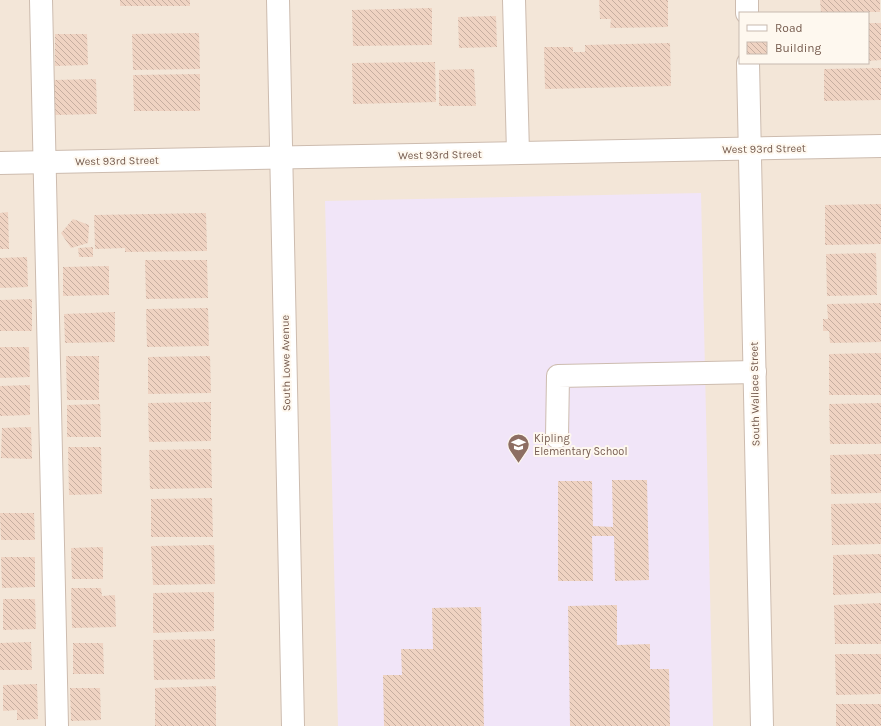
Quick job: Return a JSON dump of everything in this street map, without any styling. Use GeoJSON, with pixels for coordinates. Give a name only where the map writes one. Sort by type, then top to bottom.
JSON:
{"type":"FeatureCollection","features":[{"type":"Feature","properties":{"kind":"street"},"geometry":{"type":"LineString","coordinates":[[41,0],[57,726]]}},
{"type":"Feature","properties":{"kind":"street","name":"South Lowe Avenue"},"geometry":{"type":"LineString","coordinates":[[278,0],[293,726]]}},
{"type":"Feature","properties":{"kind":"street"},"geometry":{"type":"LineString","coordinates":[[514,0],[518,153]]}},
{"type":"Feature","properties":{"kind":"street"},"geometry":{"type":"LineString","coordinates":[[747,0],[747,12]]}},
{"type":"Feature","properties":{"kind":"street","name":"South Wallace Street"},"geometry":{"type":"LineString","coordinates":[[748,64],[762,726]]}},
{"type":"Feature","properties":{"kind":"street","name":"West 93rd Street"},"geometry":{"type":"LineString","coordinates":[[0,163],[881,146]]}},
{"type":"Feature","properties":{"kind":"street"},"geometry":{"type":"LineString","coordinates":[[557,437],[558,376],[755,372]]}},
{"type":"Feature","properties":{"kind":"shaded area"},"geometry":{"type":"Polygon","coordinates":[[[0,0],[881,0],[881,726],[0,726],[0,0]]]}},
{"type":"Feature","properties":{"kind":"shaded area","name":"Kipling Elementary School"},"geometry":{"type":"Polygon","coordinates":[[[701,193],[713,726],[338,726],[325,201],[701,193]]]}},
{"type":"Feature","properties":{"kind":"building"},"geometry":{"type":"Polygon","coordinates":[[[120,0],[190,0],[190,6],[120,6],[120,0]]]}},
{"type":"Feature","properties":{"kind":"building"},"geometry":{"type":"Polygon","coordinates":[[[599,0],[668,0],[668,27],[610,28],[611,19],[600,19],[599,0]]]}},
{"type":"Feature","properties":{"kind":"building"},"geometry":{"type":"Polygon","coordinates":[[[820,0],[880,0],[880,12],[821,12],[820,0]]]}},
{"type":"Feature","properties":{"kind":"building"},"geometry":{"type":"Polygon","coordinates":[[[432,8],[432,45],[353,46],[352,10],[432,8]]]}},
{"type":"Feature","properties":{"kind":"building"},"geometry":{"type":"Polygon","coordinates":[[[496,16],[497,47],[459,48],[458,17],[496,16]]]}},
{"type":"Feature","properties":{"kind":"building"},"geometry":{"type":"Polygon","coordinates":[[[869,23],[881,23],[881,60],[869,61],[869,23]]]}},
{"type":"Feature","properties":{"kind":"building"},"geometry":{"type":"Polygon","coordinates":[[[199,33],[200,69],[133,70],[132,34],[199,33]]]}},
{"type":"Feature","properties":{"kind":"building"},"geometry":{"type":"Polygon","coordinates":[[[55,34],[87,34],[88,65],[55,66],[55,34]]]}},
{"type":"Feature","properties":{"kind":"building"},"geometry":{"type":"Polygon","coordinates":[[[670,43],[671,86],[545,89],[544,47],[573,47],[573,52],[585,52],[585,45],[670,43]]]}},
{"type":"Feature","properties":{"kind":"building"},"geometry":{"type":"Polygon","coordinates":[[[435,62],[436,102],[353,104],[352,63],[435,62]]]}},
{"type":"Feature","properties":{"kind":"building"},"geometry":{"type":"Polygon","coordinates":[[[881,68],[881,100],[824,101],[824,69],[881,68]]]}},
{"type":"Feature","properties":{"kind":"building"},"geometry":{"type":"Polygon","coordinates":[[[474,69],[476,106],[439,106],[439,70],[474,69]]]}},
{"type":"Feature","properties":{"kind":"building"},"geometry":{"type":"Polygon","coordinates":[[[200,74],[200,111],[134,111],[133,75],[200,74]]]}},
{"type":"Feature","properties":{"kind":"building"},"geometry":{"type":"Polygon","coordinates":[[[96,79],[97,114],[55,115],[54,80],[96,79]]]}},
{"type":"Feature","properties":{"kind":"building"},"geometry":{"type":"Polygon","coordinates":[[[881,204],[881,244],[825,245],[825,205],[881,204]]]}},
{"type":"Feature","properties":{"kind":"building"},"geometry":{"type":"Polygon","coordinates":[[[8,212],[9,249],[0,249],[0,213],[8,212]]]}},
{"type":"Feature","properties":{"kind":"building"},"geometry":{"type":"Polygon","coordinates":[[[206,213],[207,251],[125,252],[125,248],[95,249],[94,215],[206,213]]]}},
{"type":"Feature","properties":{"kind":"building"},"geometry":{"type":"Polygon","coordinates":[[[73,219],[89,225],[88,243],[71,248],[61,233],[73,219]]]}},
{"type":"Feature","properties":{"kind":"building"},"geometry":{"type":"Polygon","coordinates":[[[93,247],[93,257],[79,257],[78,248],[93,247]]]}},
{"type":"Feature","properties":{"kind":"building"},"geometry":{"type":"Polygon","coordinates":[[[876,253],[877,295],[827,296],[826,254],[876,253]]]}},
{"type":"Feature","properties":{"kind":"building"},"geometry":{"type":"Polygon","coordinates":[[[27,257],[28,287],[0,288],[0,258],[27,257]]]}},
{"type":"Feature","properties":{"kind":"building"},"geometry":{"type":"Polygon","coordinates":[[[145,260],[207,260],[208,298],[146,299],[145,260]]]}},
{"type":"Feature","properties":{"kind":"building"},"geometry":{"type":"Polygon","coordinates":[[[109,266],[109,295],[63,296],[63,267],[109,266]]]}},
{"type":"Feature","properties":{"kind":"building"},"geometry":{"type":"Polygon","coordinates":[[[32,299],[32,331],[0,331],[0,300],[32,299]]]}},
{"type":"Feature","properties":{"kind":"building"},"geometry":{"type":"Polygon","coordinates":[[[881,303],[881,342],[830,343],[829,331],[823,331],[823,319],[828,319],[827,304],[881,303]]]}},
{"type":"Feature","properties":{"kind":"building"},"geometry":{"type":"Polygon","coordinates":[[[208,308],[209,346],[147,347],[146,309],[208,308]]]}},
{"type":"Feature","properties":{"kind":"building"},"geometry":{"type":"Polygon","coordinates":[[[115,312],[115,342],[65,343],[64,314],[115,312]]]}},
{"type":"Feature","properties":{"kind":"building"},"geometry":{"type":"Polygon","coordinates":[[[0,347],[29,347],[30,377],[0,378],[0,347]]]}},
{"type":"Feature","properties":{"kind":"building"},"geometry":{"type":"Polygon","coordinates":[[[881,353],[881,395],[829,395],[829,354],[881,353]]]}},
{"type":"Feature","properties":{"kind":"building"},"geometry":{"type":"Polygon","coordinates":[[[66,356],[99,356],[99,400],[67,400],[66,356]]]}},
{"type":"Feature","properties":{"kind":"building"},"geometry":{"type":"Polygon","coordinates":[[[210,356],[211,393],[148,394],[148,357],[210,356]]]}},
{"type":"Feature","properties":{"kind":"building"},"geometry":{"type":"Polygon","coordinates":[[[30,385],[30,415],[0,416],[0,386],[30,385]]]}},
{"type":"Feature","properties":{"kind":"building"},"geometry":{"type":"Polygon","coordinates":[[[211,402],[211,441],[149,442],[148,403],[211,402]]]}},
{"type":"Feature","properties":{"kind":"building"},"geometry":{"type":"Polygon","coordinates":[[[881,403],[881,444],[830,444],[829,404],[881,403]]]}},
{"type":"Feature","properties":{"kind":"building"},"geometry":{"type":"Polygon","coordinates":[[[100,404],[101,437],[67,437],[67,405],[100,404]]]}},
{"type":"Feature","properties":{"kind":"building"},"geometry":{"type":"Polygon","coordinates":[[[31,427],[32,459],[1,458],[2,428],[31,427]]]}},
{"type":"Feature","properties":{"kind":"building"},"geometry":{"type":"Polygon","coordinates":[[[68,447],[101,447],[102,494],[69,495],[68,447]]]}},
{"type":"Feature","properties":{"kind":"building"},"geometry":{"type":"Polygon","coordinates":[[[211,449],[212,488],[150,489],[149,450],[211,449]]]}},
{"type":"Feature","properties":{"kind":"building"},"geometry":{"type":"Polygon","coordinates":[[[881,454],[881,493],[831,494],[830,455],[881,454]]]}},
{"type":"Feature","properties":{"kind":"building"},"geometry":{"type":"Polygon","coordinates":[[[612,480],[647,480],[649,580],[615,581],[614,536],[592,536],[593,581],[558,581],[558,481],[592,481],[593,526],[613,527],[612,480]]]}},
{"type":"Feature","properties":{"kind":"building"},"geometry":{"type":"Polygon","coordinates":[[[212,498],[213,537],[151,537],[151,499],[212,498]]]}},
{"type":"Feature","properties":{"kind":"building"},"geometry":{"type":"Polygon","coordinates":[[[881,503],[881,544],[832,545],[831,504],[881,503]]]}},
{"type":"Feature","properties":{"kind":"building"},"geometry":{"type":"Polygon","coordinates":[[[0,513],[34,513],[35,540],[1,540],[0,513]]]}},
{"type":"Feature","properties":{"kind":"building"},"geometry":{"type":"Polygon","coordinates":[[[214,545],[215,584],[153,585],[151,546],[214,545]]]}},
{"type":"Feature","properties":{"kind":"building"},"geometry":{"type":"Polygon","coordinates":[[[103,547],[103,579],[72,579],[71,548],[103,547]]]}},
{"type":"Feature","properties":{"kind":"building"},"geometry":{"type":"Polygon","coordinates":[[[881,554],[881,593],[833,595],[833,555],[881,554]]]}},
{"type":"Feature","properties":{"kind":"building"},"geometry":{"type":"Polygon","coordinates":[[[1,557],[35,557],[35,587],[2,588],[1,557]]]}},
{"type":"Feature","properties":{"kind":"building"},"geometry":{"type":"Polygon","coordinates":[[[71,588],[101,588],[102,596],[115,595],[116,627],[72,628],[71,588]]]}},
{"type":"Feature","properties":{"kind":"building"},"geometry":{"type":"Polygon","coordinates":[[[214,592],[214,631],[153,633],[153,593],[214,592]]]}},
{"type":"Feature","properties":{"kind":"building"},"geometry":{"type":"Polygon","coordinates":[[[3,599],[35,599],[36,629],[3,630],[3,599]]]}},
{"type":"Feature","properties":{"kind":"building"},"geometry":{"type":"Polygon","coordinates":[[[881,603],[881,644],[835,644],[834,605],[881,603]]]}},
{"type":"Feature","properties":{"kind":"building"},"geometry":{"type":"Polygon","coordinates":[[[617,605],[617,645],[650,644],[650,669],[669,669],[670,726],[570,726],[568,606],[617,605]]]}},
{"type":"Feature","properties":{"kind":"building"},"geometry":{"type":"Polygon","coordinates":[[[481,607],[484,726],[384,726],[383,675],[402,675],[401,649],[433,649],[432,608],[481,607]]]}},
{"type":"Feature","properties":{"kind":"building"},"geometry":{"type":"Polygon","coordinates":[[[215,639],[215,679],[154,680],[153,640],[215,639]]]}},
{"type":"Feature","properties":{"kind":"building"},"geometry":{"type":"Polygon","coordinates":[[[31,642],[32,670],[0,670],[0,643],[31,642]]]}},
{"type":"Feature","properties":{"kind":"building"},"geometry":{"type":"Polygon","coordinates":[[[73,643],[103,643],[104,674],[73,674],[73,643]]]}},
{"type":"Feature","properties":{"kind":"building"},"geometry":{"type":"Polygon","coordinates":[[[835,654],[881,654],[881,694],[836,695],[835,654]]]}},
{"type":"Feature","properties":{"kind":"building"},"geometry":{"type":"Polygon","coordinates":[[[37,684],[38,719],[17,720],[17,710],[3,711],[3,685],[37,684]]]}},
{"type":"Feature","properties":{"kind":"building"},"geometry":{"type":"Polygon","coordinates":[[[216,686],[216,726],[155,726],[155,688],[216,686]]]}},
{"type":"Feature","properties":{"kind":"building"},"geometry":{"type":"Polygon","coordinates":[[[70,688],[100,688],[101,720],[71,721],[70,688]]]}},
{"type":"Feature","properties":{"kind":"building"},"geometry":{"type":"Polygon","coordinates":[[[836,704],[881,704],[881,726],[836,726],[836,704]]]}},
{"type":"Feature","properties":{"kind":"place","name":"Kipling Elementary School"},"geometry":{"type":"Point","coordinates":[519,464]}}]}
